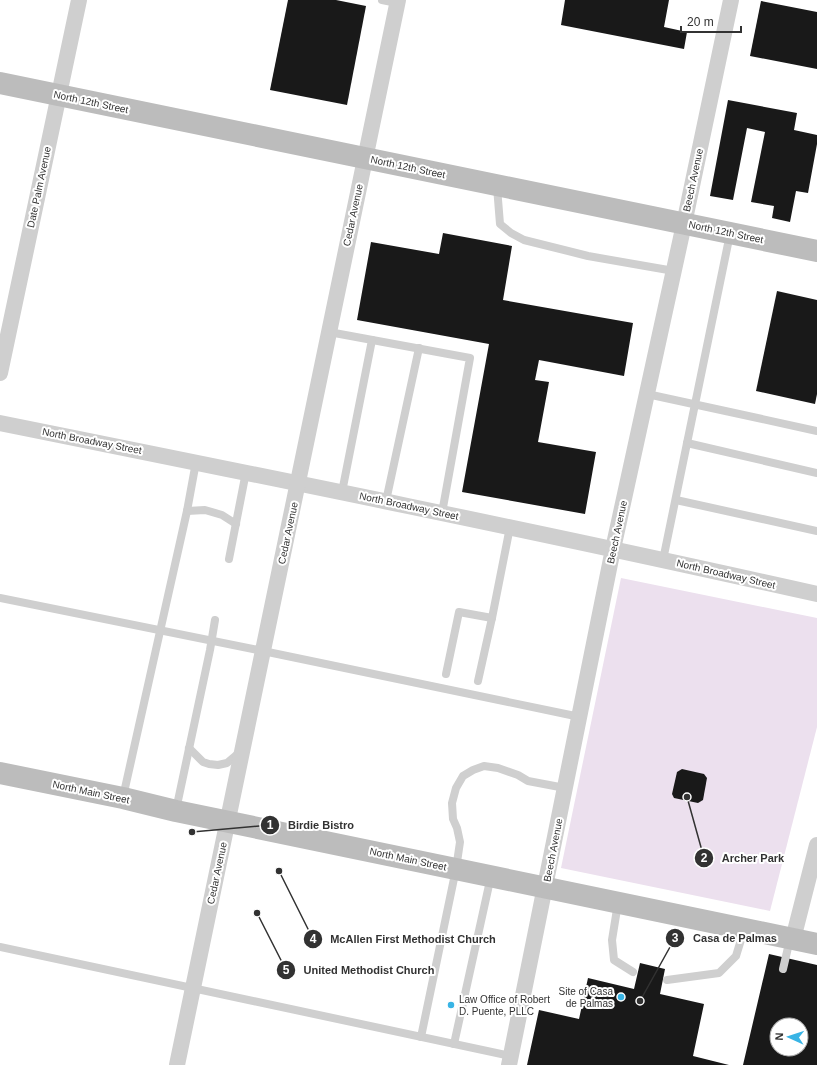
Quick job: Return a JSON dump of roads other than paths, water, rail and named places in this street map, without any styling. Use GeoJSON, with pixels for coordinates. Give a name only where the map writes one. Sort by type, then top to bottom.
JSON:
{"type":"FeatureCollection","features":[{"type":"Feature","properties":{"kind":"street","name":"Date Palm Avenue"},"geometry":{"type":"LineString","coordinates":[[0,373],[78,0]]}},
{"type":"Feature","properties":{"kind":"street","name":"Beech Avenue"},"geometry":{"type":"LineString","coordinates":[[510,1060],[546,888],[613,549],[674,271],[731,0]]}},
{"type":"Feature","properties":{"kind":"street","name":"Cedar Avenue"},"geometry":{"type":"LineString","coordinates":[[177,1065],[365,158],[392,1]]}},
{"type":"Feature","properties":{"kind":"street","name":"North 12th Street"},"geometry":{"type":"LineString","coordinates":[[0,83],[817,251]]}},
{"type":"Feature","properties":{"kind":"street","name":"North Broadway Street"},"geometry":{"type":"LineString","coordinates":[[0,423],[386,501],[817,594]]}},
{"type":"Feature","properties":{"kind":"street","name":"North Main Street"},"geometry":{"type":"LineString","coordinates":[[0,774],[123,798],[228,822],[817,944]]}},
{"type":"Feature","properties":{"kind":"street"},"geometry":{"type":"LineString","coordinates":[[791,939],[817,844]]}},
{"type":"Feature","properties":{"kind":"lane"},"geometry":{"type":"LineString","coordinates":[[497,185],[500,224],[510,233],[524,240],[588,256],[674,271]]}},
{"type":"Feature","properties":{"kind":"lane"},"geometry":{"type":"LineString","coordinates":[[663,560],[731,233]]}},
{"type":"Feature","properties":{"kind":"lane"},"geometry":{"type":"LineString","coordinates":[[329,332],[470,358],[442,513]]}},
{"type":"Feature","properties":{"kind":"lane"},"geometry":{"type":"LineString","coordinates":[[342,492],[372,340]]}},
{"type":"Feature","properties":{"kind":"lane"},"geometry":{"type":"LineString","coordinates":[[386,501],[419,348]]}},
{"type":"Feature","properties":{"kind":"lane"},"geometry":{"type":"LineString","coordinates":[[647,394],[817,431]]}},
{"type":"Feature","properties":{"kind":"lane"},"geometry":{"type":"LineString","coordinates":[[688,443],[817,473]]}},
{"type":"Feature","properties":{"kind":"lane"},"geometry":{"type":"LineString","coordinates":[[123,798],[187,512],[196,462]]}},
{"type":"Feature","properties":{"kind":"lane"},"geometry":{"type":"LineString","coordinates":[[229,559],[246,472]]}},
{"type":"Feature","properties":{"kind":"lane"},"geometry":{"type":"LineString","coordinates":[[676,500],[817,530]]}},
{"type":"Feature","properties":{"kind":"lane"},"geometry":{"type":"LineString","coordinates":[[187,512],[205,510],[222,515],[236,524]]}},
{"type":"Feature","properties":{"kind":"lane"},"geometry":{"type":"LineString","coordinates":[[478,681],[510,527]]}},
{"type":"Feature","properties":{"kind":"lane"},"geometry":{"type":"LineString","coordinates":[[0,598],[580,716]]}},
{"type":"Feature","properties":{"kind":"lane"},"geometry":{"type":"LineString","coordinates":[[446,674],[460,612],[492,618]]}},
{"type":"Feature","properties":{"kind":"lane"},"geometry":{"type":"LineString","coordinates":[[176,811],[215,620]]}},
{"type":"Feature","properties":{"kind":"lane"},"geometry":{"type":"LineString","coordinates":[[189,748],[203,762],[218,765],[227,763],[242,751]]}},
{"type":"Feature","properties":{"kind":"lane"},"geometry":{"type":"LineString","coordinates":[[421,1036],[456,869],[460,842],[458,828],[453,819],[452,803],[456,788],[463,776],[484,766],[498,768],[528,781],[565,788]]}},
{"type":"Feature","properties":{"kind":"lane"},"geometry":{"type":"LineString","coordinates":[[454,1044],[491,876]]}},
{"type":"Feature","properties":{"kind":"lane"},"geometry":{"type":"LineString","coordinates":[[618,903],[612,940],[614,960],[633,972]]}},
{"type":"Feature","properties":{"kind":"lane"},"geometry":{"type":"LineString","coordinates":[[667,980],[719,973],[736,956],[744,929]]}},
{"type":"Feature","properties":{"kind":"lane"},"geometry":{"type":"LineString","coordinates":[[783,969],[791,939]]}},
{"type":"Feature","properties":{"kind":"lane"},"geometry":{"type":"LineString","coordinates":[[0,947],[421,1036],[510,1060]]}},
{"type":"Feature","properties":{"kind":"place","name":"Archer Park"},"geometry":{"type":"Point","coordinates":[687,797]}},
{"type":"Feature","properties":{"kind":"place","name":"Birdie Bistro"},"geometry":{"type":"Point","coordinates":[192,832]}},
{"type":"Feature","properties":{"kind":"place","name":"McAllen First Methodist Church"},"geometry":{"type":"Point","coordinates":[279,871]}},
{"type":"Feature","properties":{"kind":"place","name":"United Methodist Church"},"geometry":{"type":"Point","coordinates":[257,913]}},
{"type":"Feature","properties":{"kind":"place","name":"Site of Casa de Palmas"},"geometry":{"type":"Point","coordinates":[621,997]}},
{"type":"Feature","properties":{"kind":"place","name":"Casa de Palmas"},"geometry":{"type":"Point","coordinates":[640,1001]}},
{"type":"Feature","properties":{"kind":"place","name":"Law Office of Robert D. Puente, PLLC"},"geometry":{"type":"Point","coordinates":[451,1005]}}]}
